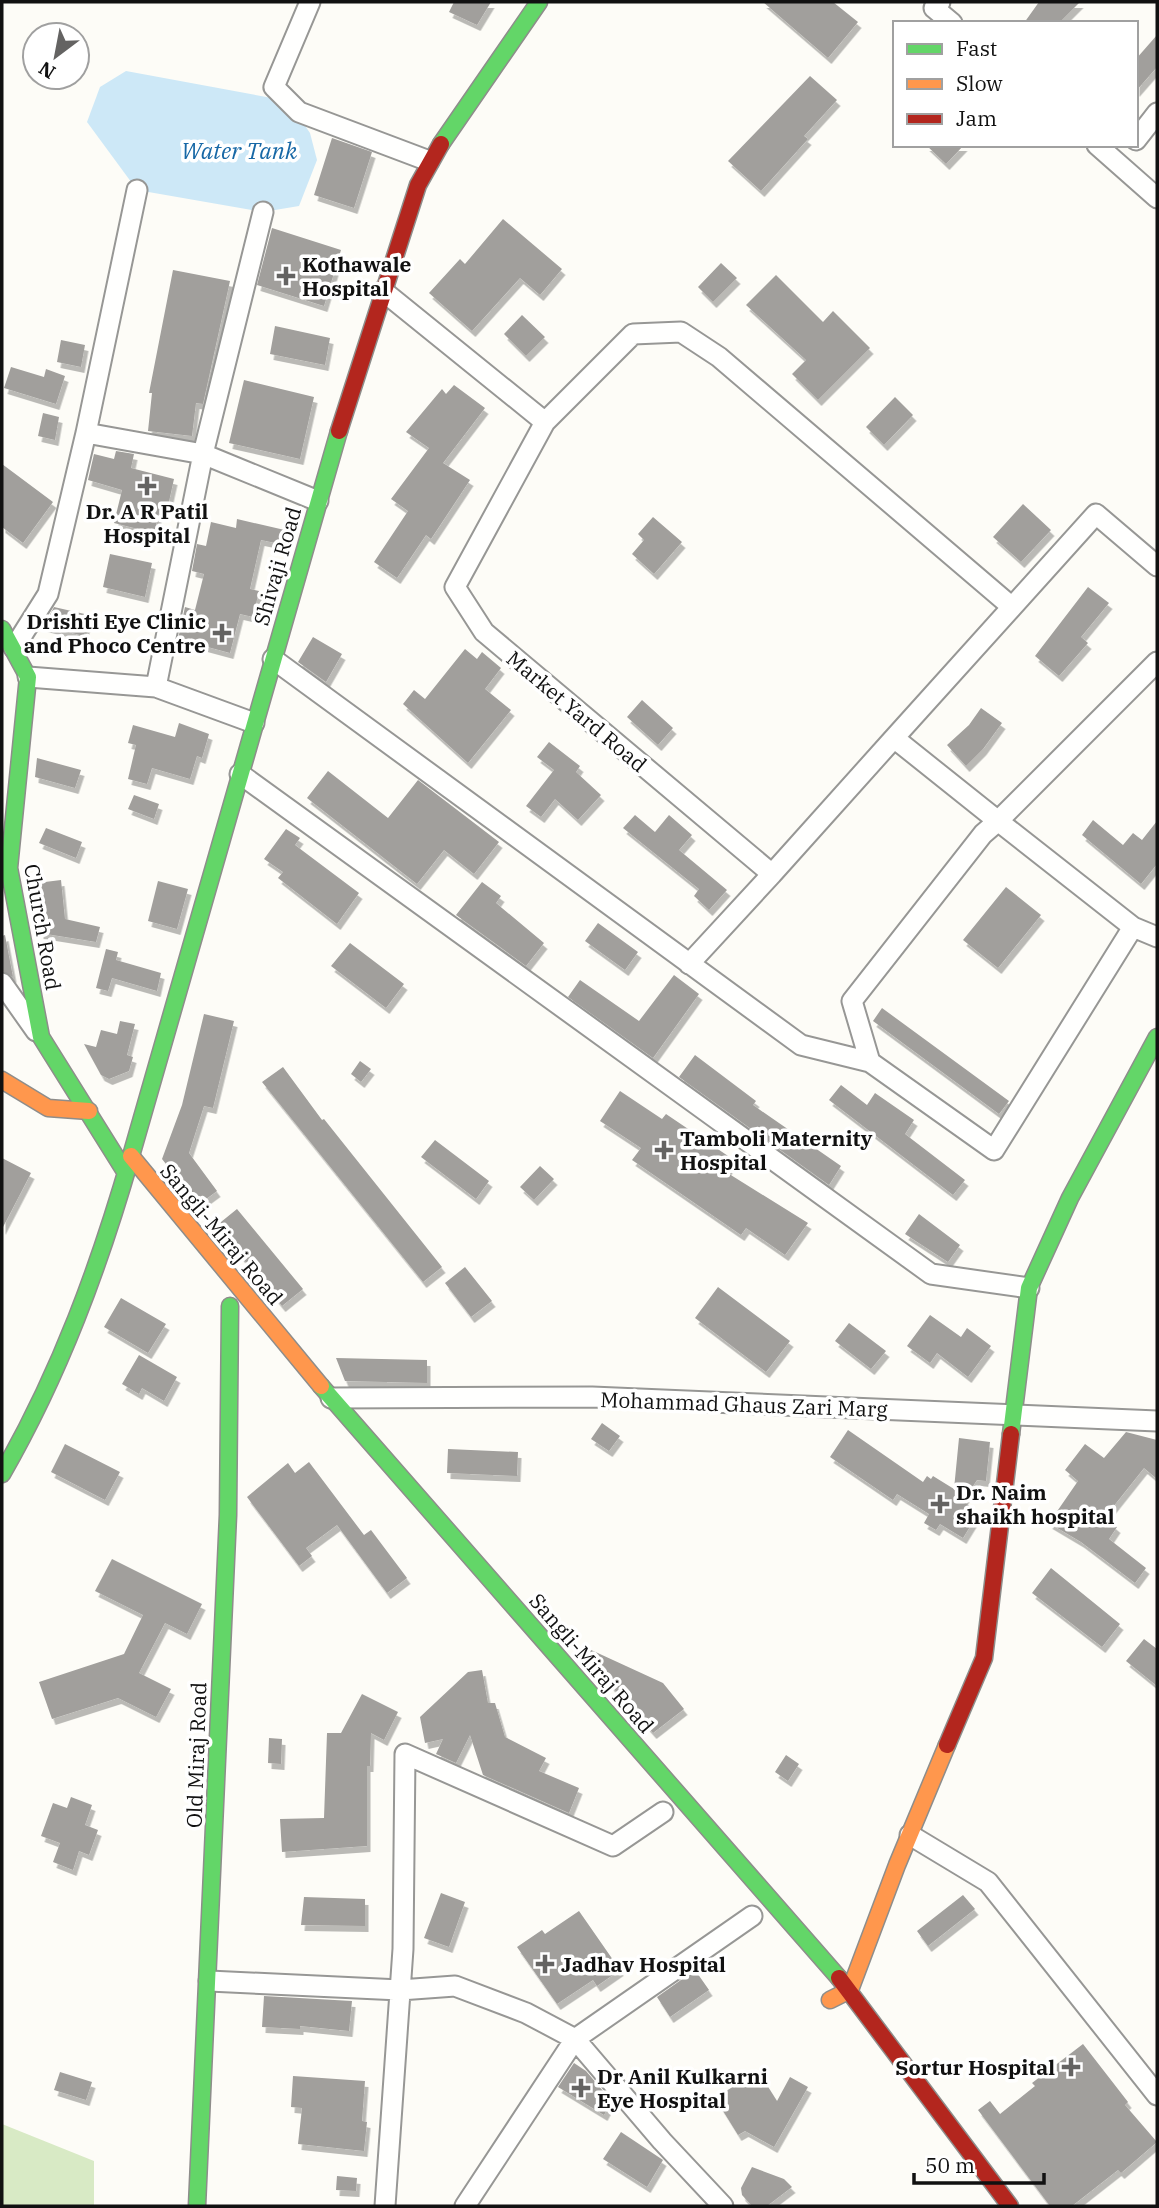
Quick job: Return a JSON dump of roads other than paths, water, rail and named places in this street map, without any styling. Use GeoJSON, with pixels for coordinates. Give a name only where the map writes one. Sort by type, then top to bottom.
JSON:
{"type":"FeatureCollection","features":[{"type":"Feature","properties":{"kind":"main road","name":"Shivaji Road"},"geometry":{"type":"LineString","coordinates":[[2,1474],[24,1437],[83,1311],[131,1156],[318,501],[418,185],[429,161],[539,2]]}},
{"type":"Feature","properties":{"kind":"main road","name":"Church Road"},"geometry":{"type":"LineString","coordinates":[[2,629],[15,648],[28,677],[9,868],[41,1037],[126,1173]]}},
{"type":"Feature","properties":{"kind":"main road"},"geometry":{"type":"LineString","coordinates":[[830,2000],[850,1990],[910,1835],[984,1658],[1029,1288],[1070,1198],[1157,1037]]}},
{"type":"Feature","properties":{"kind":"main road"},"geometry":{"type":"LineString","coordinates":[[2,1080],[48,1108],[89,1111]]}},
{"type":"Feature","properties":{"kind":"main road","name":"Sangli-Miraj Road"},"geometry":{"type":"LineString","coordinates":[[131,1156],[331,1398],[850,1990],[1010,2206]]}},
{"type":"Feature","properties":{"kind":"main road","name":"Sangli-Miraj Road"},"geometry":{"type":"LineString","coordinates":[[126,1173],[182,1245]]}},
{"type":"Feature","properties":{"kind":"main road","name":"Sangli-Miraj Road"},"geometry":{"type":"LineString","coordinates":[[226,1301],[248,1327]]}},
{"type":"Feature","properties":{"kind":"main road","name":"Old Miraj Road"},"geometry":{"type":"LineString","coordinates":[[197,2206],[228,1515],[226,1301]]}},
{"type":"Feature","properties":{"kind":"street"},"geometry":{"type":"LineString","coordinates":[[310,2],[274,87],[299,112],[429,161]]}},
{"type":"Feature","properties":{"kind":"street"},"geometry":{"type":"LineString","coordinates":[[940,2],[934,8],[950,21]]}},
{"type":"Feature","properties":{"kind":"street"},"geometry":{"type":"LineString","coordinates":[[1138,137],[1157,113]]}},
{"type":"Feature","properties":{"kind":"street"},"geometry":{"type":"LineString","coordinates":[[1099,147],[1157,198]]}},
{"type":"Feature","properties":{"kind":"street"},"geometry":{"type":"LineString","coordinates":[[1118,163],[1130,147]]}},
{"type":"Feature","properties":{"kind":"street"},"geometry":{"type":"LineString","coordinates":[[15,648],[48,594],[86,433],[137,190]]}},
{"type":"Feature","properties":{"kind":"street"},"geometry":{"type":"LineString","coordinates":[[156,687],[203,454],[263,212]]}},
{"type":"Feature","properties":{"kind":"street"},"geometry":{"type":"LineString","coordinates":[[383,291],[545,422],[633,334],[681,332],[719,357],[1012,607]]}},
{"type":"Feature","properties":{"kind":"street","name":"Market Yard Road"},"geometry":{"type":"LineString","coordinates":[[545,422],[455,587],[484,632],[772,874]]}},
{"type":"Feature","properties":{"kind":"street"},"geometry":{"type":"LineString","coordinates":[[86,433],[203,454],[318,501]]}},
{"type":"Feature","properties":{"kind":"street"},"geometry":{"type":"LineString","coordinates":[[689,964],[1096,514],[1157,566]]}},
{"type":"Feature","properties":{"kind":"street"},"geometry":{"type":"LineString","coordinates":[[273,659],[801,1045],[870,1062],[994,1150],[1133,927]]}},
{"type":"Feature","properties":{"kind":"street"},"geometry":{"type":"LineString","coordinates":[[870,1062],[852,1001],[983,834],[1157,662]]}},
{"type":"Feature","properties":{"kind":"street"},"geometry":{"type":"LineString","coordinates":[[28,677],[156,687],[254,723]]}},
{"type":"Feature","properties":{"kind":"street"},"geometry":{"type":"LineString","coordinates":[[894,738],[1133,927],[1157,937]]}},
{"type":"Feature","properties":{"kind":"street"},"geometry":{"type":"LineString","coordinates":[[240,774],[930,1274],[1029,1288]]}},
{"type":"Feature","properties":{"kind":"street"},"geometry":{"type":"LineString","coordinates":[[2,983],[41,1037]]}},
{"type":"Feature","properties":{"kind":"street","name":"Mohammad Ghaus Zari Marg"},"geometry":{"type":"LineString","coordinates":[[331,1398],[592,1397],[1157,1421]]}},
{"type":"Feature","properties":{"kind":"street"},"geometry":{"type":"LineString","coordinates":[[385,2206],[400,1990],[405,1754],[613,1846],[663,1812]]}},
{"type":"Feature","properties":{"kind":"street"},"geometry":{"type":"LineString","coordinates":[[910,1835],[988,1882],[1157,2095]]}},
{"type":"Feature","properties":{"kind":"street"},"geometry":{"type":"LineString","coordinates":[[465,2206],[575,2039],[752,1916]]}},
{"type":"Feature","properties":{"kind":"street"},"geometry":{"type":"LineString","coordinates":[[209,1981],[400,1990],[455,1986],[526,2012],[575,2039],[662,2141],[723,2206]]}},
{"type":"Feature","properties":{"kind":"water","name":"Water Tank"},"geometry":{"type":"Polygon","coordinates":[[[126,71],[288,101],[310,133],[317,160],[299,206],[263,212],[137,190],[87,122],[100,87],[126,71]]]}},
{"type":"Feature","properties":{"kind":"place","name":"Kothawale Hospital"},"geometry":{"type":"Point","coordinates":[286,276]}},
{"type":"Feature","properties":{"kind":"place","name":"Dr. A R Patil Hospital"},"geometry":{"type":"Point","coordinates":[147,486]}},
{"type":"Feature","properties":{"kind":"place","name":"Drishti Eye Clinic and Phoco Centre"},"geometry":{"type":"Point","coordinates":[222,633]}},
{"type":"Feature","properties":{"kind":"place","name":"Tamboli Maternity Hospital"},"geometry":{"type":"Point","coordinates":[664,1150]}},
{"type":"Feature","properties":{"kind":"place","name":"Dr. Naim shaikh hospital"},"geometry":{"type":"Point","coordinates":[940,1504]}},
{"type":"Feature","properties":{"kind":"place","name":"Jadhav Hospital"},"geometry":{"type":"Point","coordinates":[545,1964]}},
{"type":"Feature","properties":{"kind":"place","name":"Sortur Hospital"},"geometry":{"type":"Point","coordinates":[1071,2067]}},
{"type":"Feature","properties":{"kind":"place","name":"Dr Anil Kulkarni Eye Hospital"},"geometry":{"type":"Point","coordinates":[581,2088]}}]}
